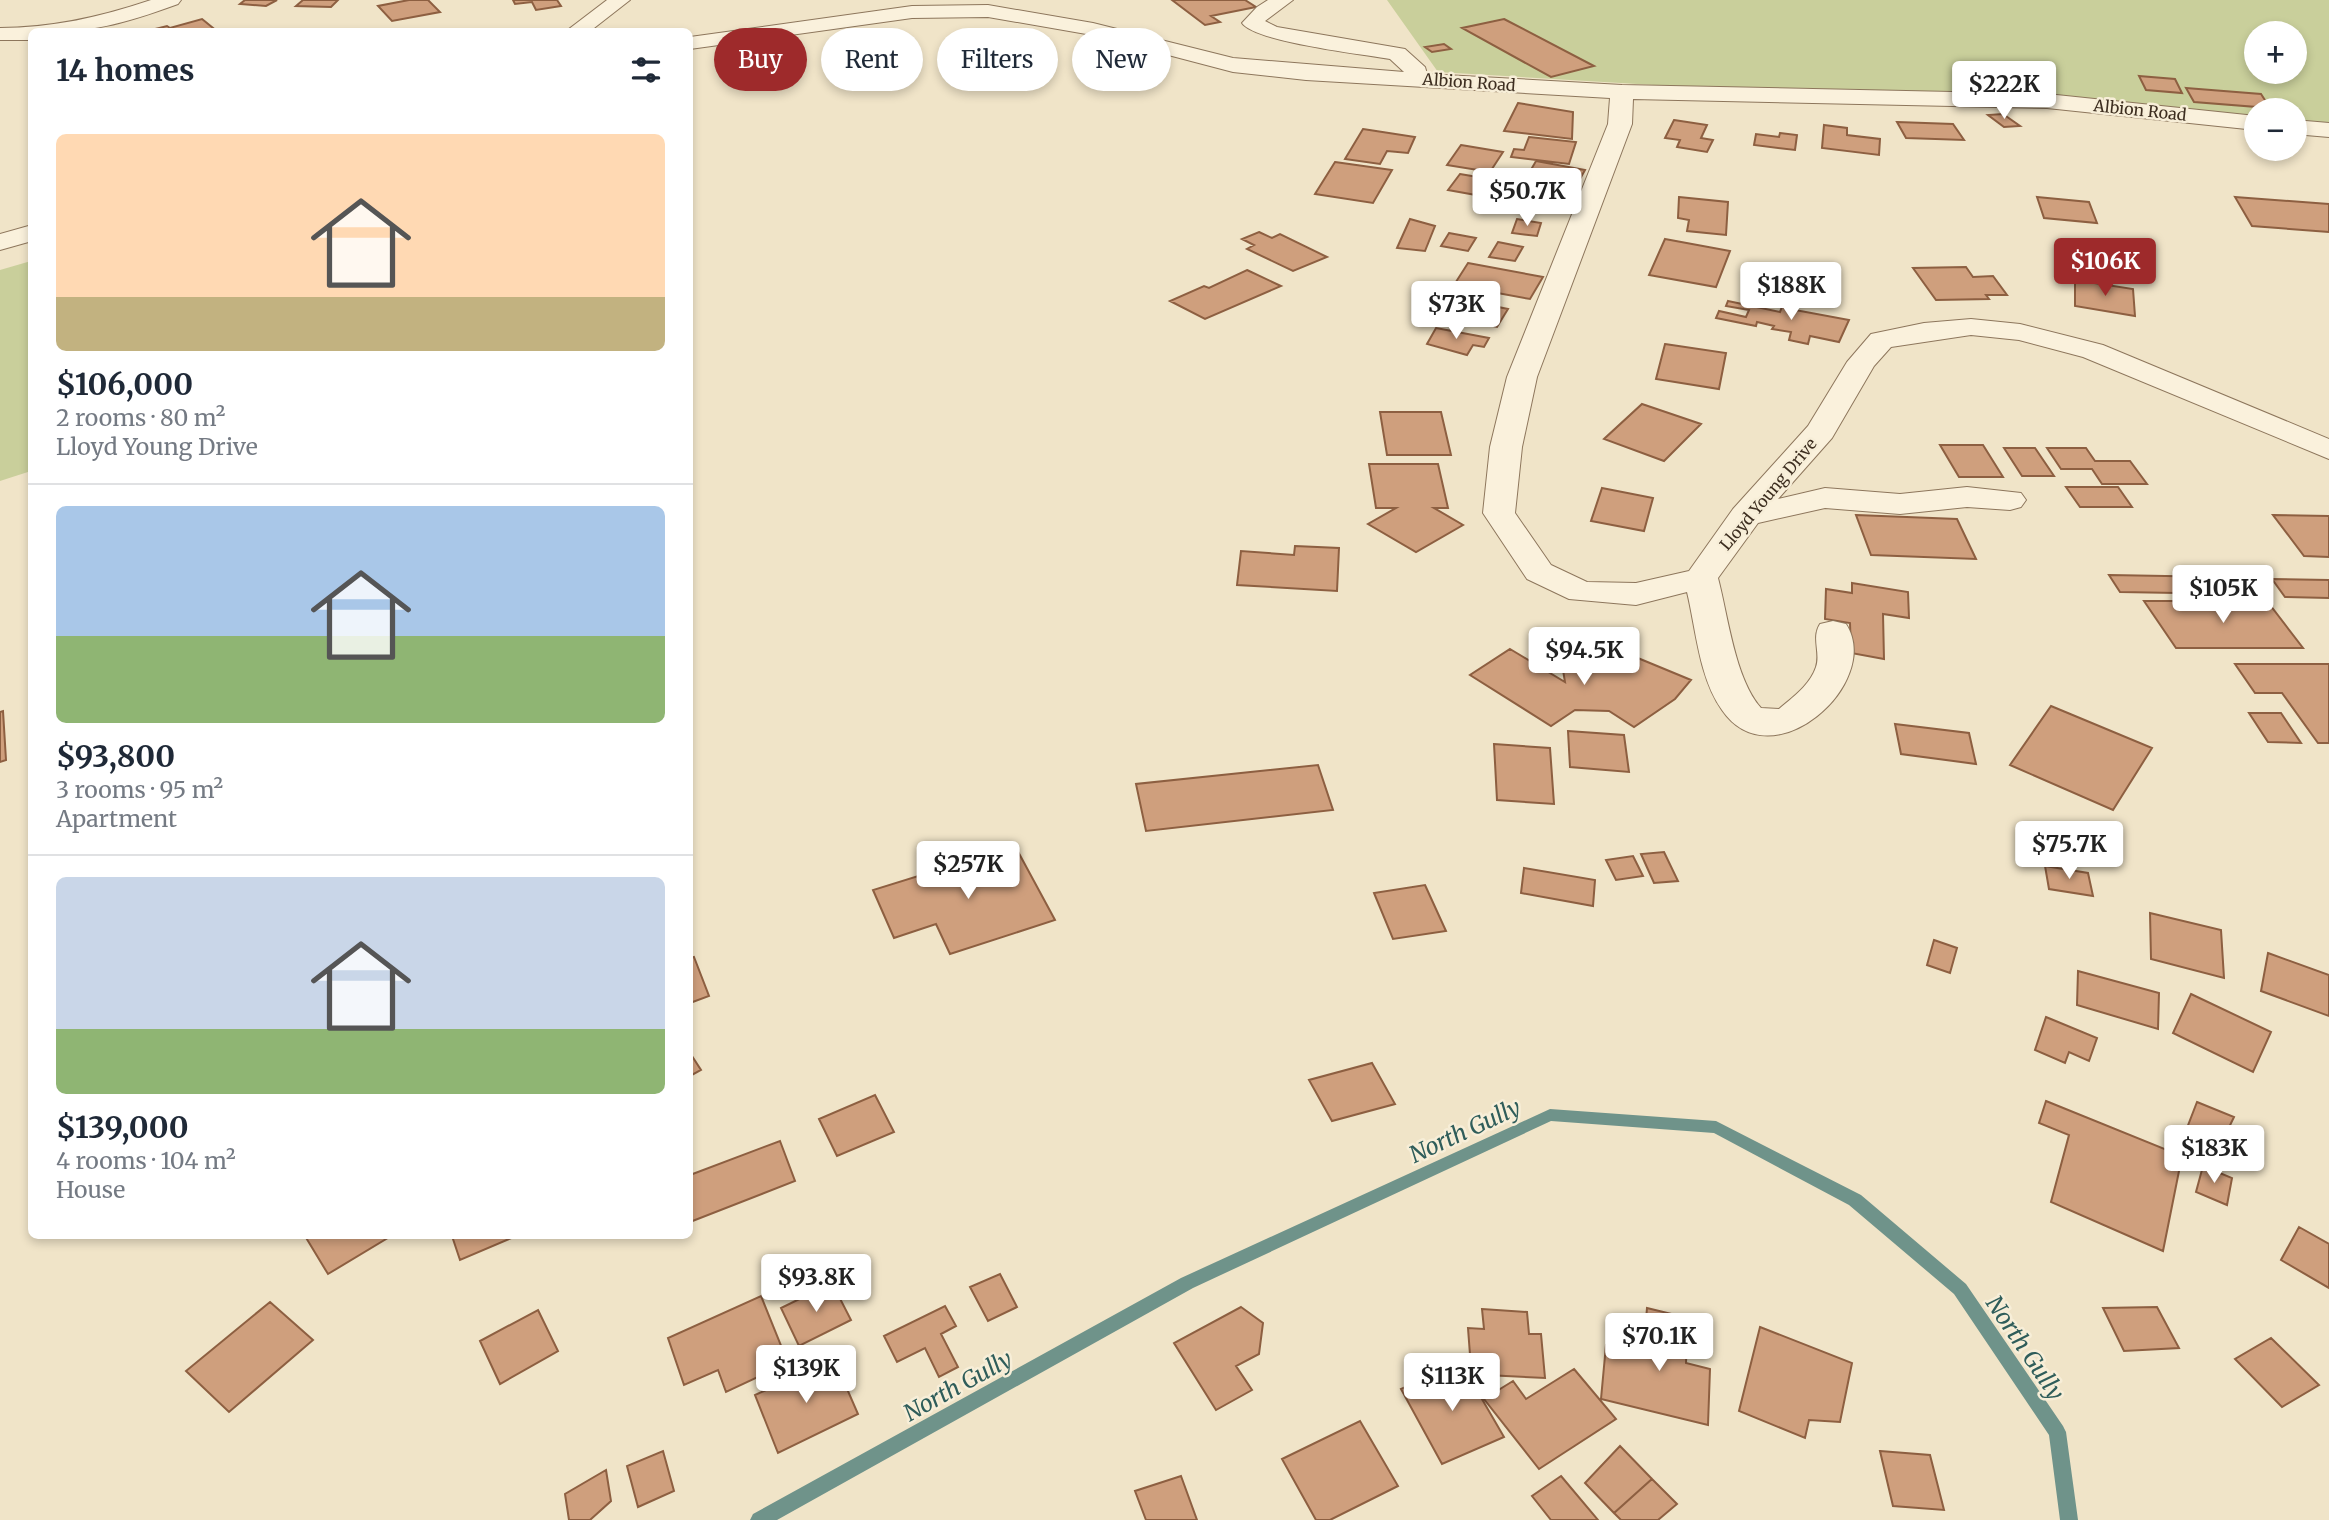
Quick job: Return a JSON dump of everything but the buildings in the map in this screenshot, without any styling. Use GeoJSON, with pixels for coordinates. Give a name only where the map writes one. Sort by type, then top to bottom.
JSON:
{"type":"FeatureCollection","features":[{"type":"Feature","properties":{"kind":"street"},"geometry":{"type":"LineString","coordinates":[[581,28],[620,0]]}},
{"type":"Feature","properties":{"kind":"street"},"geometry":{"type":"LineString","coordinates":[[1283,0],[1264,11],[1252,23],[1271,32],[1397,54],[1424,79]]}},
{"type":"Feature","properties":{"kind":"street"},"geometry":{"type":"LineString","coordinates":[[69,28],[114,20],[163,1]]}},
{"type":"Feature","properties":{"kind":"street","name":"Albion Road"},"geometry":{"type":"LineString","coordinates":[[693,42],[841,10],[988,11],[1093,29],[1233,65],[1622,92],[2047,101],[2244,122]]}},
{"type":"Feature","properties":{"kind":"street"},"geometry":{"type":"LineString","coordinates":[[0,34],[28,34]]}},
{"type":"Feature","properties":{"kind":"street"},"geometry":{"type":"LineString","coordinates":[[1622,92],[1620,124],[1522,377],[1506,447],[1499,513],[1539,572],[1581,592],[1636,594],[1701,578],[1726,680],[1736,703],[1749,718],[1772,722],[1789,720],[1814,700],[1835,666],[1833,632]]}},
{"type":"Feature","properties":{"kind":"street"},"geometry":{"type":"LineString","coordinates":[[2307,128],[2329,130]]}},
{"type":"Feature","properties":{"kind":"street"},"geometry":{"type":"LineString","coordinates":[[0,242],[28,234]]}},
{"type":"Feature","properties":{"kind":"street","name":"Lloyd Young Drive"},"geometry":{"type":"LineString","coordinates":[[1701,578],[1745,516],[1821,431],[1862,362],[1881,340],[1924,331],[1971,327],[2020,332],[2093,351],[2329,450]]}},
{"type":"Feature","properties":{"kind":"street"},"geometry":{"type":"LineString","coordinates":[[1745,516],[1825,498],[1900,504],[1967,497],[2010,500]]}},
{"type":"Feature","properties":{"kind":"green space"},"geometry":{"type":"Polygon","coordinates":[[[1387,0],[2329,0],[2329,125],[2307,124],[2307,98],[2244,98],[2244,120],[1438,72],[1387,0]]]}},
{"type":"Feature","properties":{"kind":"green space"},"geometry":{"type":"Polygon","coordinates":[[[28,262],[28,472],[0,481],[0,270],[28,262]]]}},
{"type":"Feature","properties":{"kind":"waterway","name":"North Gully"},"geometry":{"type":"LineString","coordinates":[[759,1520],[1187,1283],[1550,1115],[1716,1127],[1855,1200],[1960,1289],[2057,1432],[2069,1520]]}}]}
